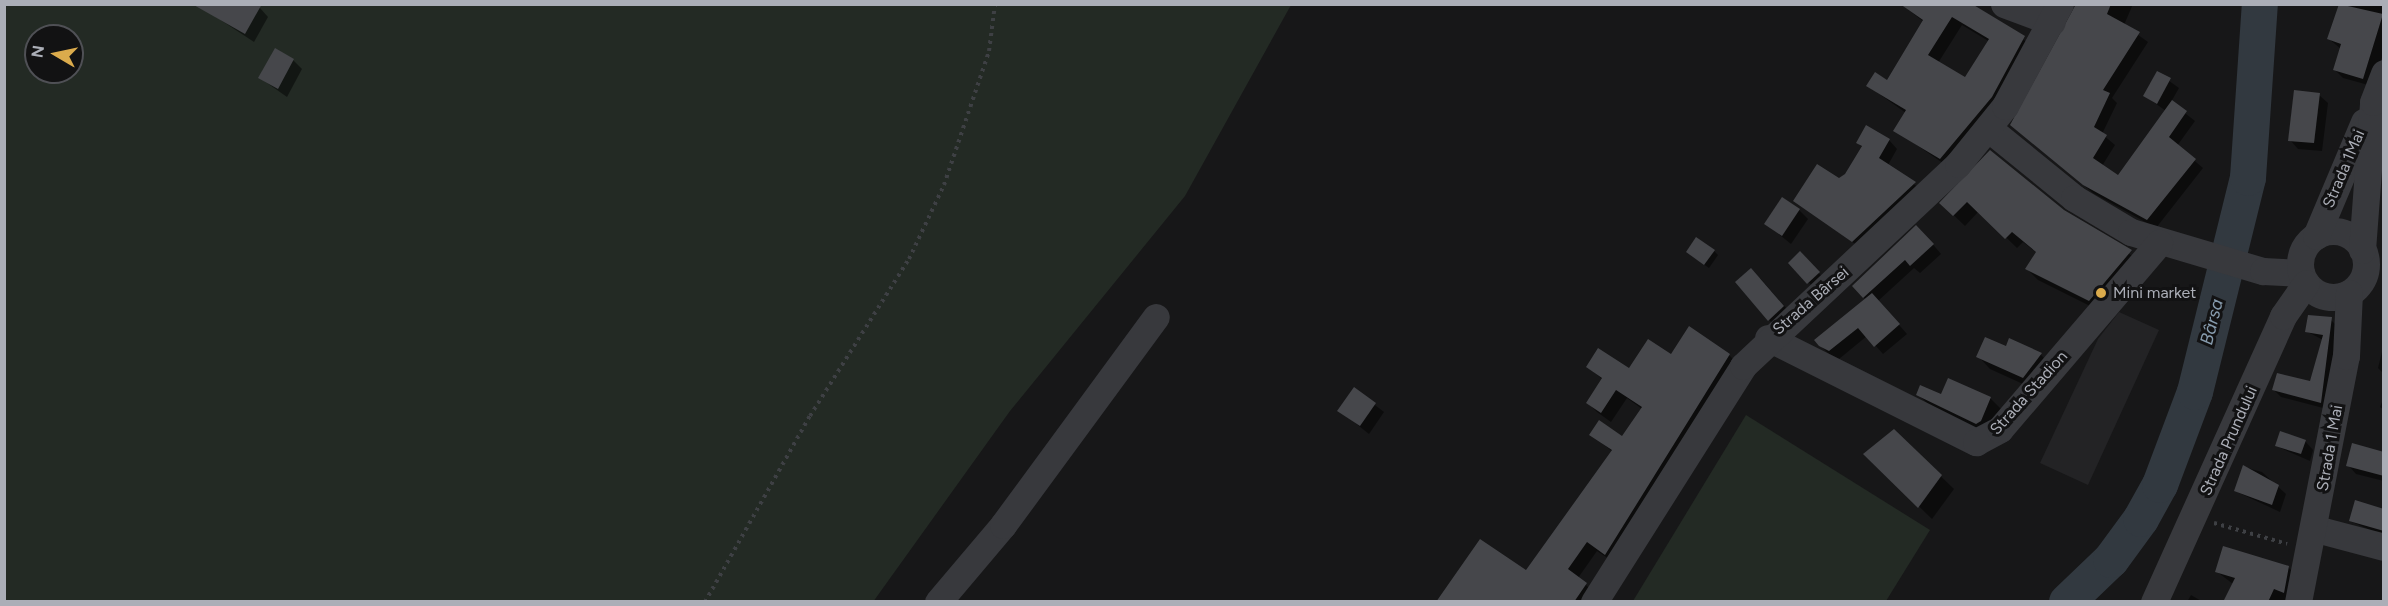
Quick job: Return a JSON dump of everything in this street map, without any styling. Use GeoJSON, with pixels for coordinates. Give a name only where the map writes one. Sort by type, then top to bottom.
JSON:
{"type":"FeatureCollection","features":[{"type":"Feature","properties":{"kind":"street","name":"Strada Bârsei"},"geometry":{"type":"LineString","coordinates":[[1594,602],[1714,406],[1768,338],[1900,222],[1988,128],[2056,13],[2004,4]]}},
{"type":"Feature","properties":{"kind":"street"},"geometry":{"type":"LineString","coordinates":[[1988,128],[2074,198],[2159,243],[2263,271],[2303,278],[2320,295],[2349,293],[2362,279],[2362,250],[2379,91]]}},
{"type":"Feature","properties":{"kind":"street","name":"Strada 1Mai"},"geometry":{"type":"LineString","coordinates":[[2316,236],[2379,91]]}},
{"type":"Feature","properties":{"kind":"street"},"geometry":{"type":"LineString","coordinates":[[2303,278],[2302,252],[2316,236],[2337,231],[2362,250]]}},
{"type":"Feature","properties":{"kind":"street","name":"Strada Stadion"},"geometry":{"type":"LineString","coordinates":[[1768,338],[1976,442],[2000,429],[2159,243]]}},
{"type":"Feature","properties":{"kind":"street","name":"Strada Prundului"},"geometry":{"type":"LineString","coordinates":[[2154,602],[2196,518],[2283,316],[2303,278]]}},
{"type":"Feature","properties":{"kind":"street","name":"Strada 1 Mai"},"geometry":{"type":"LineString","coordinates":[[2298,602],[2313,540],[2346,356],[2349,293]]}},
{"type":"Feature","properties":{"kind":"street"},"geometry":{"type":"LineString","coordinates":[[938,602],[1003,525],[1156,317]]}},
{"type":"Feature","properties":{"kind":"street"},"geometry":{"type":"LineString","coordinates":[[2313,540],[2384,547]]}},
{"type":"Feature","properties":{"kind":"path"},"geometry":{"type":"LineString","coordinates":[[705,602],[924,228],[969,119],[989,51],[995,4]]}},
{"type":"Feature","properties":{"kind":"path"},"geometry":{"type":"LineString","coordinates":[[2196,518],[2313,540]]}},
{"type":"Feature","properties":{"kind":"shaded area"},"geometry":{"type":"Polygon","coordinates":[[[4,5],[1291,5],[1185,196],[1010,411],[873,602],[5,601],[4,5]]]}},
{"type":"Feature","properties":{"kind":"shaded area"},"geometry":{"type":"Polygon","coordinates":[[[2119,312],[2159,330],[2088,485],[2040,463],[2098,339],[2119,312]]]}},
{"type":"Feature","properties":{"kind":"shaded area"},"geometry":{"type":"Polygon","coordinates":[[[1746,415],[1930,530],[1886,601],[1633,601],[1746,415]]]}},
{"type":"Feature","properties":{"kind":"building"},"geometry":{"type":"Polygon","coordinates":[[[192,4],[262,4],[245,34],[192,4]]]}},
{"type":"Feature","properties":{"kind":"building"},"geometry":{"type":"Polygon","coordinates":[[[1900,4],[1972,4],[2025,36],[1992,97],[1940,159],[1893,131],[1906,110],[1866,86],[1875,72],[1887,80],[1923,20],[1900,4]],[[1952,17],[1928,55],[1965,77],[1989,39],[1952,17]]]}},
{"type":"Feature","properties":{"kind":"building"},"geometry":{"type":"Polygon","coordinates":[[[2076,4],[2111,4],[2107,14],[2140,32],[2103,90],[2110,93],[2094,127],[2107,135],[2093,158],[2118,175],[2172,100],[2187,111],[2169,137],[2196,159],[2147,220],[2083,185],[2010,125],[2076,4]]]}},
{"type":"Feature","properties":{"kind":"building"},"geometry":{"type":"Polygon","coordinates":[[[2339,4],[2383,14],[2363,79],[2333,70],[2341,44],[2327,39],[2339,4]]]}},
{"type":"Feature","properties":{"kind":"building"},"geometry":{"type":"Polygon","coordinates":[[[275,48],[294,59],[278,89],[258,78],[275,48]]]}},
{"type":"Feature","properties":{"kind":"building"},"geometry":{"type":"Polygon","coordinates":[[[2157,71],[2171,78],[2157,104],[2143,96],[2157,71]]]}},
{"type":"Feature","properties":{"kind":"building"},"geometry":{"type":"Polygon","coordinates":[[[2294,90],[2320,93],[2314,143],[2288,141],[2294,90]]]}},
{"type":"Feature","properties":{"kind":"building"},"geometry":{"type":"Polygon","coordinates":[[[1866,125],[1890,139],[1879,158],[1916,182],[1852,242],[1793,201],[1817,164],[1839,178],[1845,174],[1862,146],[1856,143],[1866,125]]]}},
{"type":"Feature","properties":{"kind":"building"},"geometry":{"type":"Polygon","coordinates":[[[1990,150],[2064,210],[2132,250],[2089,301],[2025,269],[2036,252],[2012,232],[2005,239],[1967,202],[1953,216],[1939,203],[1990,150]]]}},
{"type":"Feature","properties":{"kind":"building"},"geometry":{"type":"Polygon","coordinates":[[[1782,197],[1800,209],[1782,236],[1764,224],[1782,197]]]}},
{"type":"Feature","properties":{"kind":"building"},"geometry":{"type":"Polygon","coordinates":[[[1916,225],[1934,244],[1910,266],[1905,260],[1863,298],[1852,286],[1916,225]]]}},
{"type":"Feature","properties":{"kind":"building"},"geometry":{"type":"Polygon","coordinates":[[[1696,237],[1715,250],[1704,265],[1686,252],[1696,237]]]}},
{"type":"Feature","properties":{"kind":"building"},"geometry":{"type":"Polygon","coordinates":[[[1800,251],[1820,272],[1807,284],[1788,263],[1800,251]]]}},
{"type":"Feature","properties":{"kind":"building"},"geometry":{"type":"Polygon","coordinates":[[[1751,268],[1784,306],[1768,321],[1735,282],[1751,268]]]}},
{"type":"Feature","properties":{"kind":"building"},"geometry":{"type":"Polygon","coordinates":[[[1872,293],[1900,324],[1874,347],[1858,328],[1829,351],[1819,346],[1814,340],[1872,293]]]}},
{"type":"Feature","properties":{"kind":"building"},"geometry":{"type":"Polygon","coordinates":[[[2308,315],[2332,317],[2321,403],[2272,390],[2277,373],[2310,381],[2323,335],[2305,332],[2308,315]]]}},
{"type":"Feature","properties":{"kind":"building"},"geometry":{"type":"Polygon","coordinates":[[[1689,326],[1730,354],[1605,555],[1587,542],[1568,569],[1587,583],[1574,602],[1436,602],[1480,539],[1526,570],[1612,450],[1589,435],[1599,420],[1622,436],[1642,407],[1616,390],[1601,413],[1586,403],[1602,378],[1586,367],[1598,348],[1629,368],[1648,339],[1671,354],[1689,326]]]}},
{"type":"Feature","properties":{"kind":"building"},"geometry":{"type":"Polygon","coordinates":[[[1985,337],[2006,346],[2009,338],[2042,353],[2023,378],[1976,357],[1985,337]]]}},
{"type":"Feature","properties":{"kind":"building"},"geometry":{"type":"Polygon","coordinates":[[[1948,378],[1991,397],[1981,421],[1976,424],[1916,395],[1920,385],[1941,394],[1948,378]]]}},
{"type":"Feature","properties":{"kind":"building"},"geometry":{"type":"Polygon","coordinates":[[[1354,387],[1376,403],[1360,426],[1337,411],[1354,387]]]}},
{"type":"Feature","properties":{"kind":"building"},"geometry":{"type":"Polygon","coordinates":[[[1894,429],[1942,475],[1918,508],[1863,454],[1894,429]]]}},
{"type":"Feature","properties":{"kind":"building"},"geometry":{"type":"Polygon","coordinates":[[[2280,431],[2306,440],[2301,454],[2275,446],[2280,431]]]}},
{"type":"Feature","properties":{"kind":"building"},"geometry":{"type":"Polygon","coordinates":[[[2352,443],[2384,452],[2384,476],[2346,466],[2352,443]]]}},
{"type":"Feature","properties":{"kind":"building"},"geometry":{"type":"Polygon","coordinates":[[[2243,465],[2279,485],[2272,505],[2234,491],[2243,465]]]}},
{"type":"Feature","properties":{"kind":"building"},"geometry":{"type":"Polygon","coordinates":[[[2355,500],[2384,509],[2384,531],[2349,521],[2355,500]]]}},
{"type":"Feature","properties":{"kind":"building"},"geometry":{"type":"Polygon","coordinates":[[[2223,546],[2289,566],[2284,593],[2274,589],[2268,602],[2223,602],[2235,578],[2215,572],[2223,546]]]}},
{"type":"Feature","properties":{"kind":"waterway","name":"Bârsa"},"geometry":{"type":"LineString","coordinates":[[2067,602],[2111,560],[2141,519],[2160,485],[2195,392],[2248,178],[2260,4]]}},
{"type":"Feature","properties":{"kind":"place","name":"Mini market"},"geometry":{"type":"Point","coordinates":[2101,293]}}]}
